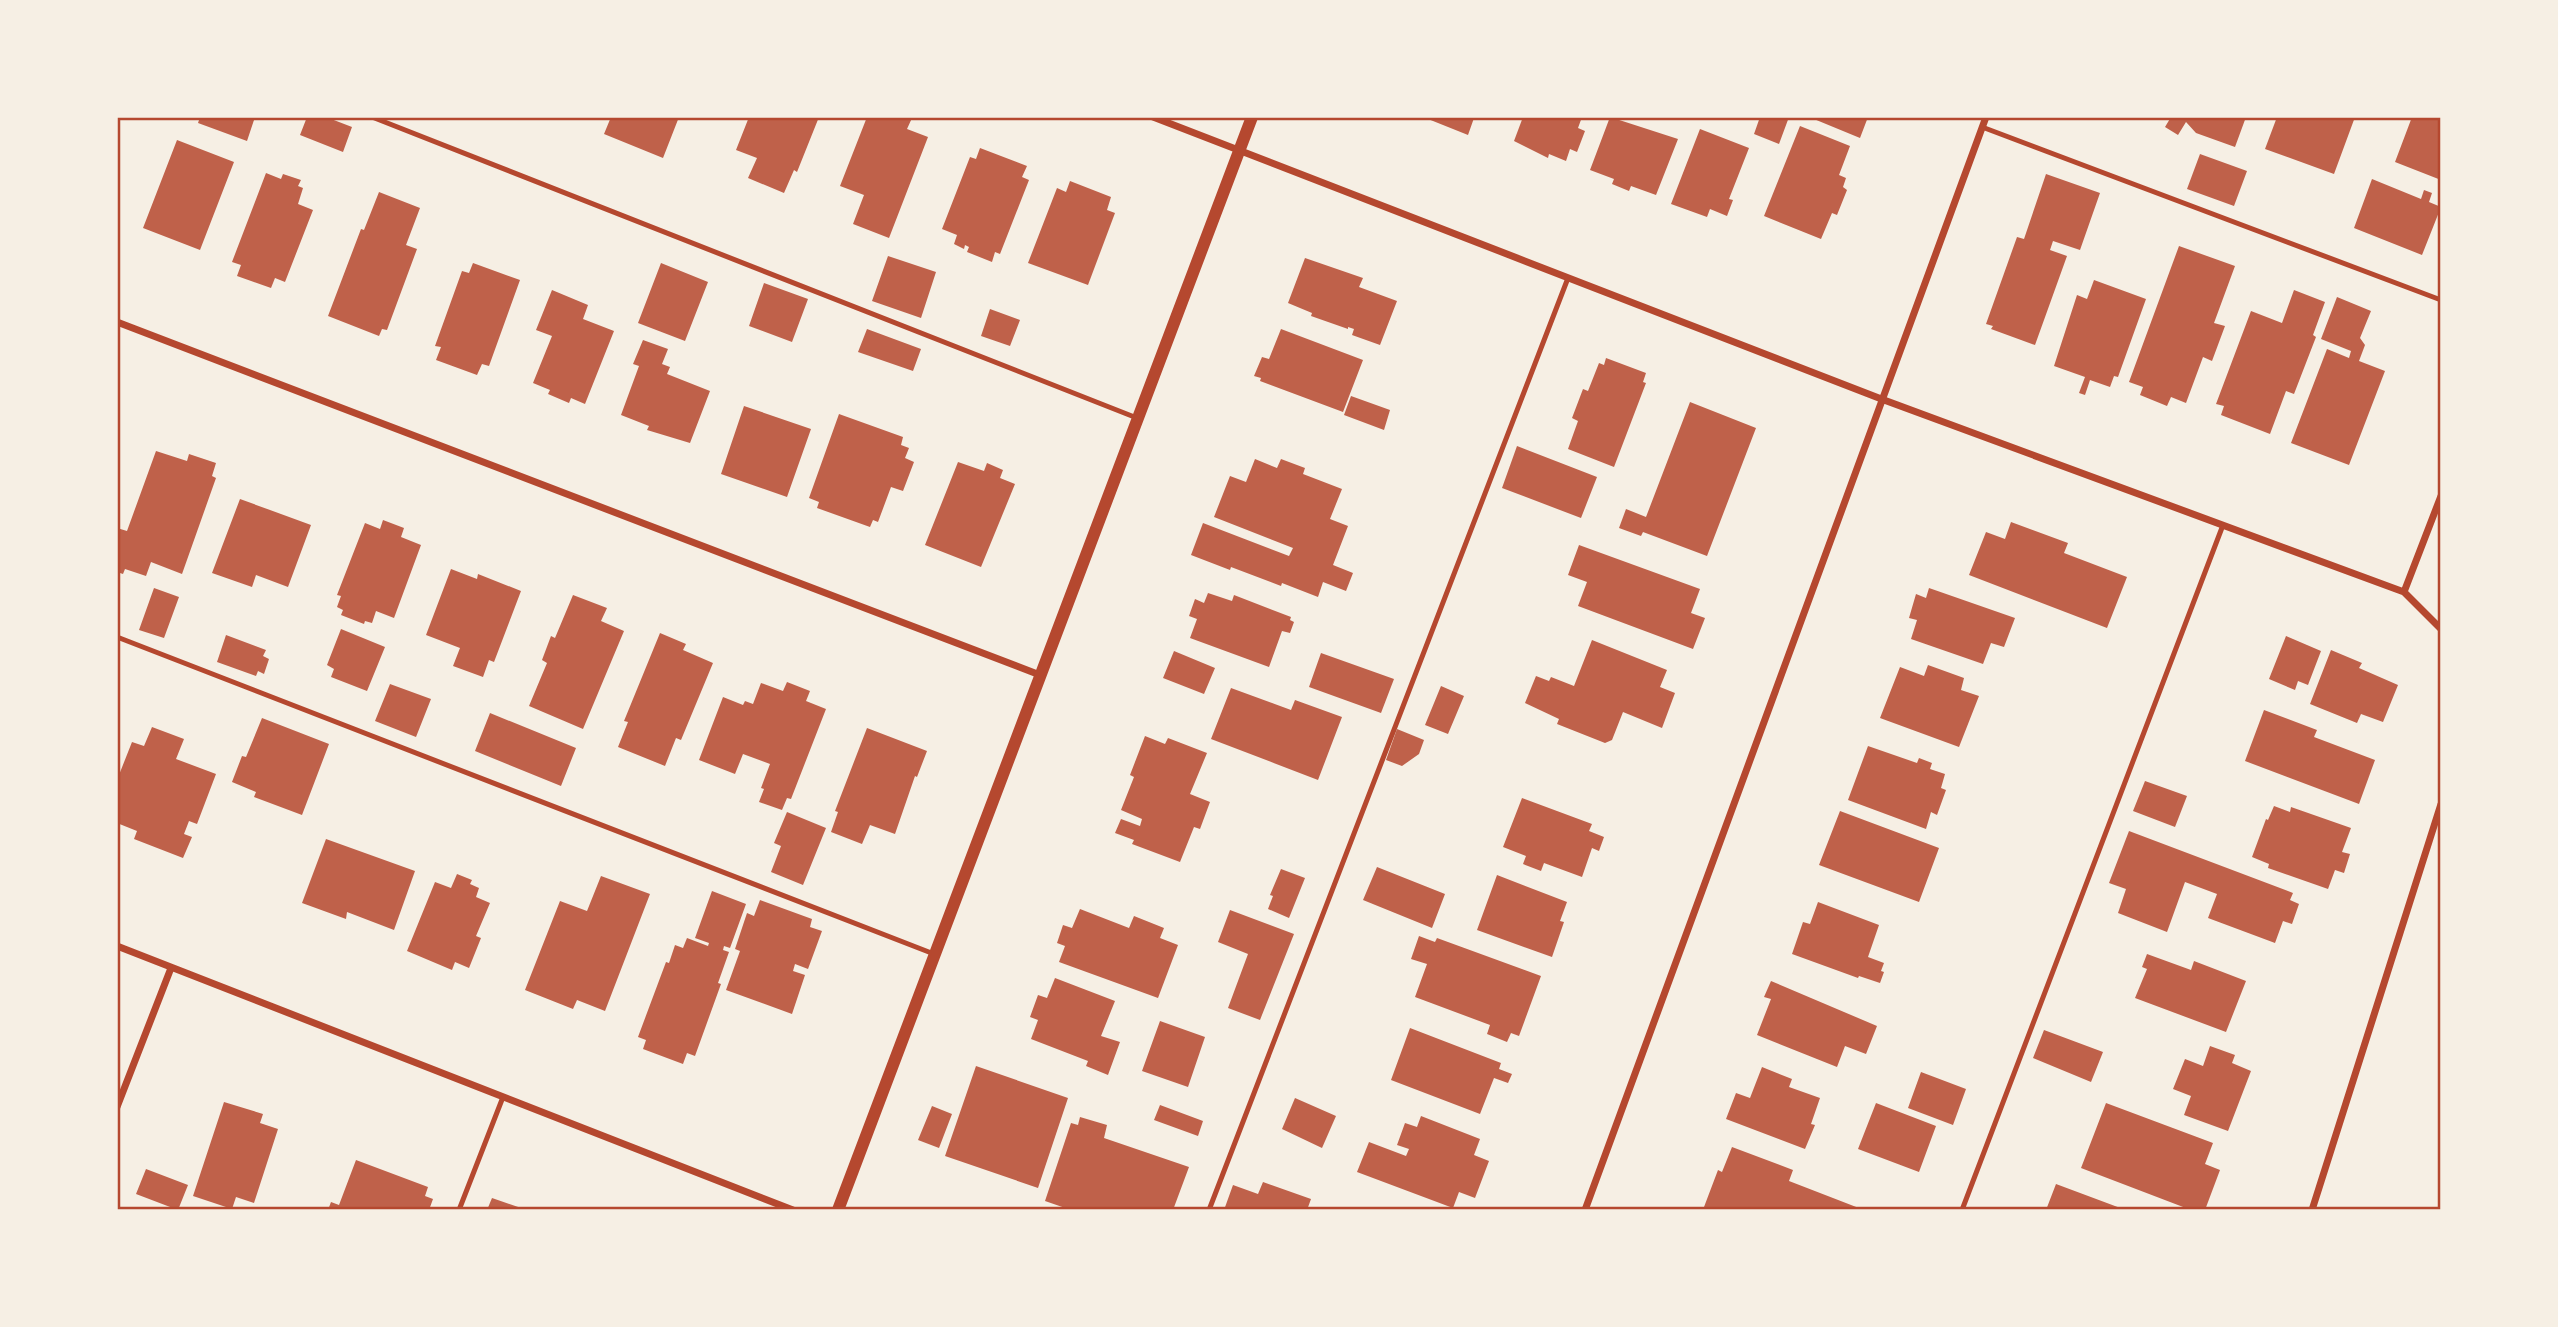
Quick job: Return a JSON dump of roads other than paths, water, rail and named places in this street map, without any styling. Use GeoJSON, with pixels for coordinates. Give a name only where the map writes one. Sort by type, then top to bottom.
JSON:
{"type":"FeatureCollection","features":[{"type":"Feature","properties":{"kind":"street"},"geometry":{"type":"LineString","coordinates":[[1153,117],[1884,400],[2404,593],[2441,629]]}},
{"type":"Feature","properties":{"kind":"street"},"geometry":{"type":"LineString","coordinates":[[838,1210],[1252,117]]}},
{"type":"Feature","properties":{"kind":"street"},"geometry":{"type":"LineString","coordinates":[[1585,1210],[1986,117]]}},
{"type":"Feature","properties":{"kind":"street"},"geometry":{"type":"LineString","coordinates":[[117,322],[1040,675]]}},
{"type":"Feature","properties":{"kind":"street"},"geometry":{"type":"LineString","coordinates":[[2404,593],[2441,496]]}},
{"type":"Feature","properties":{"kind":"street"},"geometry":{"type":"LineString","coordinates":[[2312,1210],[2441,804]]}},
{"type":"Feature","properties":{"kind":"street"},"geometry":{"type":"LineString","coordinates":[[117,946],[793,1210]]}},
{"type":"Feature","properties":{"kind":"street"},"geometry":{"type":"LineString","coordinates":[[117,1107],[171,968]]}},
{"type":"Feature","properties":{"kind":"lane"},"geometry":{"type":"LineString","coordinates":[[372,117],[1137,418]]}},
{"type":"Feature","properties":{"kind":"lane"},"geometry":{"type":"LineString","coordinates":[[1982,127],[2441,300]]}},
{"type":"Feature","properties":{"kind":"lane"},"geometry":{"type":"LineString","coordinates":[[1209,1210],[1568,278]]}},
{"type":"Feature","properties":{"kind":"lane"},"geometry":{"type":"LineString","coordinates":[[1962,1210],[2223,525]]}},
{"type":"Feature","properties":{"kind":"lane"},"geometry":{"type":"LineString","coordinates":[[117,636],[934,954]]}},
{"type":"Feature","properties":{"kind":"lane"},"geometry":{"type":"LineString","coordinates":[[459,1210],[503,1097]]}}]}
